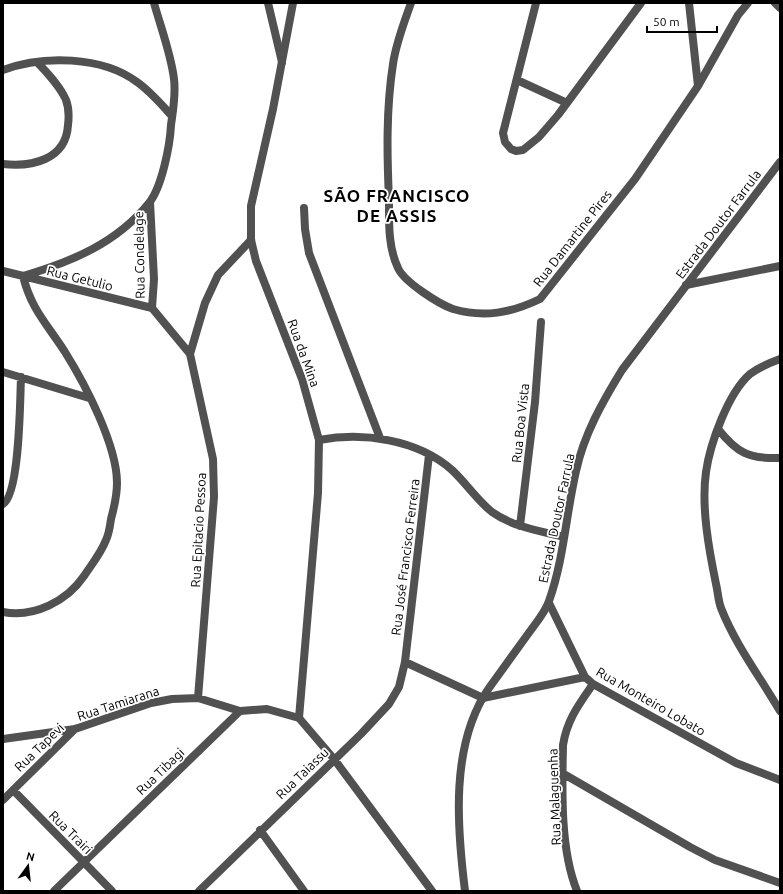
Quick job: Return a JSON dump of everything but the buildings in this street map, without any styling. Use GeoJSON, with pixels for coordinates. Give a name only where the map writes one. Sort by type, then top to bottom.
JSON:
{"type":"FeatureCollection","features":[{"type":"Feature","properties":{"kind":"street","name":"Rua Condelage"},"geometry":{"type":"LineString","coordinates":[[23,276],[58,266],[91,251],[120,232],[150,202],[163,170],[170,142],[175,93],[174,79],[154,3]]}},
{"type":"Feature","properties":{"kind":"street"},"geometry":{"type":"LineString","coordinates":[[268,3],[282,63]]}},
{"type":"Feature","properties":{"kind":"street","name":"Rua Damartine Pires"},"geometry":{"type":"LineString","coordinates":[[411,3],[393,64],[387,146],[391,249],[398,270],[415,287],[443,306],[468,313],[492,313],[520,309],[540,299],[635,179],[698,86],[738,15],[748,3]]}},
{"type":"Feature","properties":{"kind":"street"},"geometry":{"type":"LineString","coordinates":[[536,3],[503,133],[504,142],[511,149],[523,150],[539,137],[641,3]]}},
{"type":"Feature","properties":{"kind":"street"},"geometry":{"type":"LineString","coordinates":[[689,3],[698,86]]}},
{"type":"Feature","properties":{"kind":"street"},"geometry":{"type":"LineString","coordinates":[[775,3],[780,8]]}},
{"type":"Feature","properties":{"kind":"street","name":"Rua da Mina"},"geometry":{"type":"LineString","coordinates":[[293,5],[251,206],[251,240],[256,261],[302,380],[319,440],[318,493],[299,718]]}},
{"type":"Feature","properties":{"kind":"street"},"geometry":{"type":"LineString","coordinates":[[3,70],[38,63],[75,61],[94,63],[108,67],[136,81],[172,116]]}},
{"type":"Feature","properties":{"kind":"street"},"geometry":{"type":"LineString","coordinates":[[3,164],[21,166],[40,162],[54,154],[64,142],[68,131],[69,115],[66,101],[55,82],[38,63]]}},
{"type":"Feature","properties":{"kind":"street"},"geometry":{"type":"LineString","coordinates":[[517,80],[567,102]]}},
{"type":"Feature","properties":{"kind":"street","name":"Estrada Doutor Farrula"},"geometry":{"type":"LineString","coordinates":[[465,891],[460,823],[462,758],[466,735],[483,698],[549,603],[559,571],[576,470],[586,438],[600,406],[622,370],[780,162]]}},
{"type":"Feature","properties":{"kind":"street","name":"Rua Condelage"},"geometry":{"type":"LineString","coordinates":[[150,202],[154,279],[152,308]]}},
{"type":"Feature","properties":{"kind":"street"},"geometry":{"type":"LineString","coordinates":[[304,208],[305,229],[309,253],[380,438]]}},
{"type":"Feature","properties":{"kind":"street"},"geometry":{"type":"LineString","coordinates":[[190,354],[205,303],[218,274],[251,240]]}},
{"type":"Feature","properties":{"kind":"street"},"geometry":{"type":"LineString","coordinates":[[686,285],[780,266]]}},
{"type":"Feature","properties":{"kind":"street","name":"Rua Getulio"},"geometry":{"type":"LineString","coordinates":[[3,271],[152,308]]}},
{"type":"Feature","properties":{"kind":"street"},"geometry":{"type":"LineString","coordinates":[[3,612],[10,613],[37,610],[63,598],[80,582],[107,539],[115,505],[117,482],[113,459],[101,423],[65,352],[28,295],[23,276]]}},
{"type":"Feature","properties":{"kind":"street","name":"Rua Epitacio Pessoa"},"geometry":{"type":"LineString","coordinates":[[152,308],[190,354],[213,459],[214,497],[198,698]]}},
{"type":"Feature","properties":{"kind":"street","name":"Rua Boa Vista"},"geometry":{"type":"LineString","coordinates":[[520,526],[535,402],[541,322]]}},
{"type":"Feature","properties":{"kind":"street"},"geometry":{"type":"LineString","coordinates":[[780,359],[764,364],[749,375],[734,395],[718,429],[705,473],[705,505],[710,554],[721,607],[739,644],[780,711]]}},
{"type":"Feature","properties":{"kind":"street"},"geometry":{"type":"LineString","coordinates":[[3,372],[89,398]]}},
{"type":"Feature","properties":{"kind":"street"},"geometry":{"type":"LineString","coordinates":[[3,504],[6,502],[12,487],[17,458],[20,377]]}},
{"type":"Feature","properties":{"kind":"street"},"geometry":{"type":"LineString","coordinates":[[718,429],[736,449],[745,454],[757,458],[780,458]]}},
{"type":"Feature","properties":{"kind":"street"},"geometry":{"type":"LineString","coordinates":[[319,440],[341,436],[380,438],[411,447],[428,455],[452,470],[475,497],[493,513],[520,526],[564,537]]}},
{"type":"Feature","properties":{"kind":"street","name":"Rua José Francisco Ferreira"},"geometry":{"type":"LineString","coordinates":[[405,662],[428,455]]}},
{"type":"Feature","properties":{"kind":"street","name":"Rua Monteiro Lobato"},"geometry":{"type":"LineString","coordinates":[[549,603],[585,677],[593,684],[736,763],[780,780]]}},
{"type":"Feature","properties":{"kind":"street"},"geometry":{"type":"LineString","coordinates":[[405,662],[483,698],[585,677]]}},
{"type":"Feature","properties":{"kind":"street","name":"Rua Taiassu"},"geometry":{"type":"LineString","coordinates":[[199,891],[260,830],[361,734],[389,704],[399,687],[405,662]]}},
{"type":"Feature","properties":{"kind":"street","name":"Rua Malaguenha"},"geometry":{"type":"LineString","coordinates":[[577,891],[569,863],[565,826],[562,773],[563,745],[568,723],[580,702],[593,684]]}},
{"type":"Feature","properties":{"kind":"street","name":"Rua Tamiarana"},"geometry":{"type":"LineString","coordinates":[[3,739],[76,729],[151,703],[172,699],[198,698],[240,711]]}},
{"type":"Feature","properties":{"kind":"street"},"geometry":{"type":"LineString","coordinates":[[240,711],[267,710],[299,718],[334,759],[432,891]]}},
{"type":"Feature","properties":{"kind":"street","name":"Rua Tibagi"},"geometry":{"type":"LineString","coordinates":[[54,891],[240,711]]}},
{"type":"Feature","properties":{"kind":"street","name":"Rua Tapevi"},"geometry":{"type":"LineString","coordinates":[[3,800],[76,729]]}},
{"type":"Feature","properties":{"kind":"street"},"geometry":{"type":"LineString","coordinates":[[562,773],[715,860],[780,883]]}},
{"type":"Feature","properties":{"kind":"street","name":"Rua Trairi"},"geometry":{"type":"LineString","coordinates":[[13,790],[112,891]]}},
{"type":"Feature","properties":{"kind":"street"},"geometry":{"type":"LineString","coordinates":[[260,830],[304,891]]}},
{"type":"Feature","properties":{"kind":"district","name":"SÃO FRANCISCO DE ASSIS"},"geometry":{"type":"Point","coordinates":[397,206]}}]}
